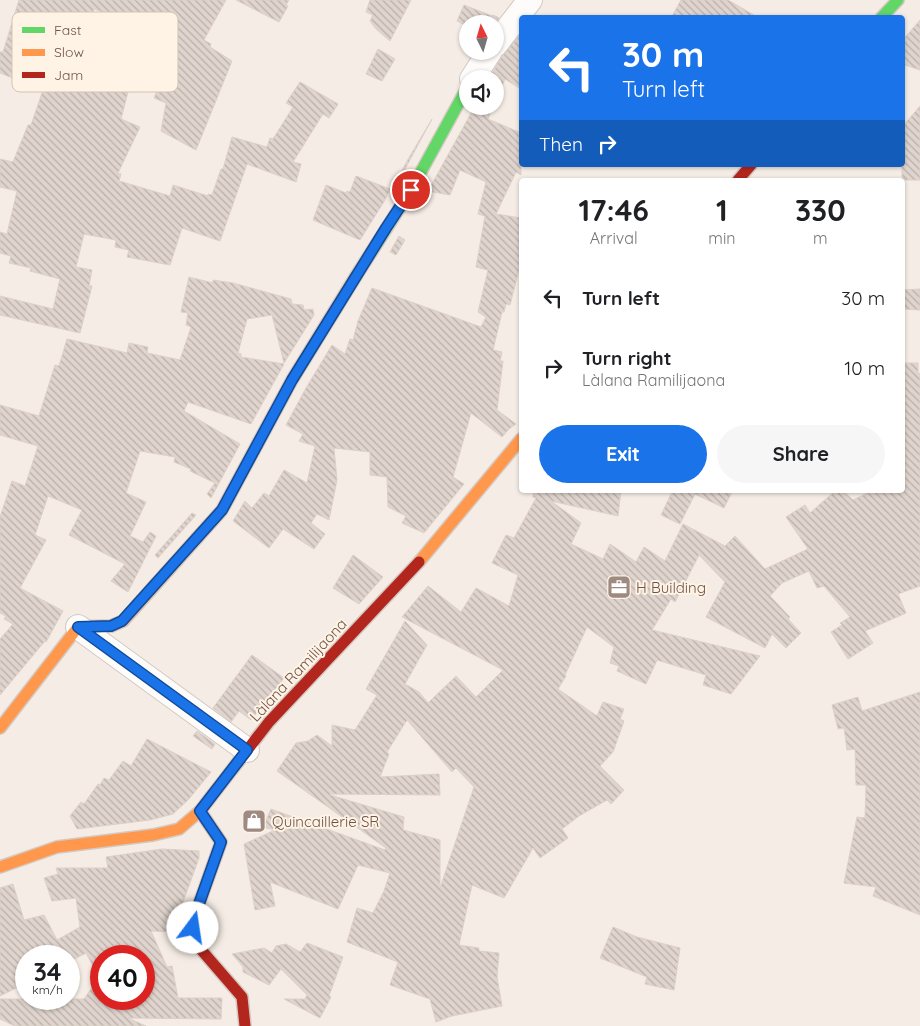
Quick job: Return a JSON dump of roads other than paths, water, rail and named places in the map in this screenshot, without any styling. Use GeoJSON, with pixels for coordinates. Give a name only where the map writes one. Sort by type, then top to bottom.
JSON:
{"type":"FeatureCollection","features":[{"type":"Feature","properties":{"kind":"street"},"geometry":{"type":"LineString","coordinates":[[504,33],[530,0]]}},
{"type":"Feature","properties":{"kind":"street"},"geometry":{"type":"LineString","coordinates":[[885,15],[898,0]]}},
{"type":"Feature","properties":{"kind":"street"},"geometry":{"type":"LineString","coordinates":[[78,627],[111,626],[122,621],[222,510],[292,380],[380,236],[411,190],[459,102]]}},
{"type":"Feature","properties":{"kind":"street"},"geometry":{"type":"LineString","coordinates":[[740,178],[749,167]]}},
{"type":"Feature","properties":{"kind":"street","name":"Làlana Ramilijaona"},"geometry":{"type":"LineString","coordinates":[[0,867],[57,847],[178,829],[200,811],[269,722],[425,556],[519,441]]}},
{"type":"Feature","properties":{"kind":"street"},"geometry":{"type":"LineString","coordinates":[[0,728],[78,627]]}},
{"type":"Feature","properties":{"kind":"street"},"geometry":{"type":"LineString","coordinates":[[78,627],[247,750]]}},
{"type":"Feature","properties":{"kind":"street"},"geometry":{"type":"LineString","coordinates":[[200,811],[221,842],[194,918],[191,938],[242,997],[245,1026]]}},
{"type":"Feature","properties":{"kind":"place","name":"H Building"},"geometry":{"type":"Point","coordinates":[619,587]}},
{"type":"Feature","properties":{"kind":"place","name":"Quincaillerie SR"},"geometry":{"type":"Point","coordinates":[254,821]}}]}
